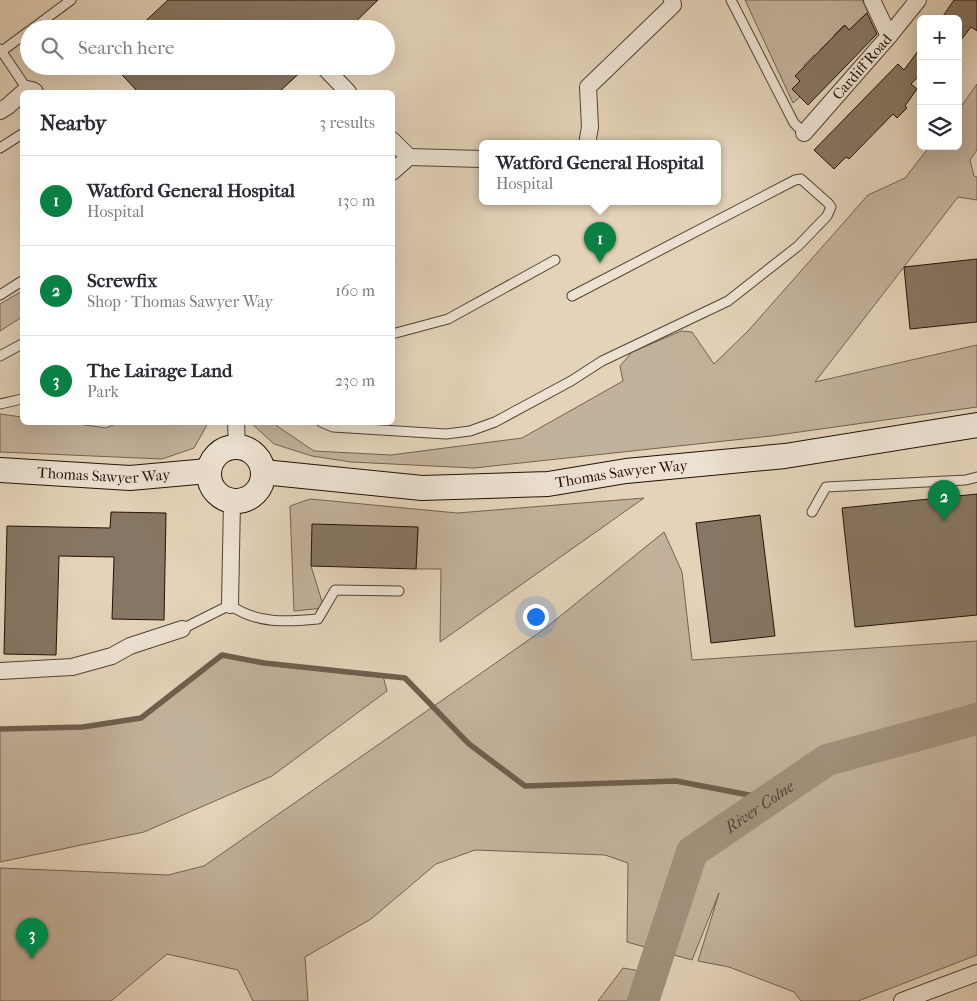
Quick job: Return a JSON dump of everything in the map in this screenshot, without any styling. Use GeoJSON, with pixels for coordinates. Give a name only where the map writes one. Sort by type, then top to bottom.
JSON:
{"type":"FeatureCollection","features":[{"type":"Feature","properties":{"kind":"street"},"geometry":{"type":"LineString","coordinates":[[588,140],[590,127],[588,87],[673,5],[672,0]]}},
{"type":"Feature","properties":{"kind":"street"},"geometry":{"type":"LineString","coordinates":[[872,0],[889,36]]}},
{"type":"Feature","properties":{"kind":"street","name":"Cardiff Road"},"geometry":{"type":"LineString","coordinates":[[804,132],[889,36],[918,0]]}},
{"type":"Feature","properties":{"kind":"street"},"geometry":{"type":"LineString","coordinates":[[332,75],[346,90]]}},
{"type":"Feature","properties":{"kind":"street"},"geometry":{"type":"LineString","coordinates":[[0,111],[20,98]]}},
{"type":"Feature","properties":{"kind":"street"},"geometry":{"type":"LineString","coordinates":[[395,143],[409,157]]}},
{"type":"Feature","properties":{"kind":"street"},"geometry":{"type":"LineString","coordinates":[[395,169],[409,157],[479,159]]}},
{"type":"Feature","properties":{"kind":"street"},"geometry":{"type":"LineString","coordinates":[[236,425],[237,447]]}},
{"type":"Feature","properties":{"kind":"street","name":"Thomas Sawyer Way"},"geometry":{"type":"LineString","coordinates":[[263,472],[422,488],[548,484],[626,471],[785,456],[977,425]]}},
{"type":"Feature","properties":{"kind":"street"},"geometry":{"type":"LineString","coordinates":[[230,447],[237,447],[254,453],[261,463],[263,472],[261,485],[252,496],[244,500],[232,501],[214,490],[208,471],[214,457],[221,451],[230,447]]}},
{"type":"Feature","properties":{"kind":"street","name":"Thomas Sawyer Way"},"geometry":{"type":"LineString","coordinates":[[0,470],[130,478],[208,471]]}},
{"type":"Feature","properties":{"kind":"street"},"geometry":{"type":"LineString","coordinates":[[230,605],[232,501]]}},
{"type":"Feature","properties":{"kind":"street"},"geometry":{"type":"LineString","coordinates":[[0,671],[72,667],[112,656],[130,646],[182,629]]}},
{"type":"Feature","properties":{"kind":"street"},"geometry":{"type":"LineString","coordinates":[[902,1001],[977,973]]}},
{"type":"Feature","properties":{"kind":"lane"},"geometry":{"type":"LineString","coordinates":[[44,20],[71,0]]}},
{"type":"Feature","properties":{"kind":"lane"},"geometry":{"type":"LineString","coordinates":[[731,0],[794,123],[804,132]]}},
{"type":"Feature","properties":{"kind":"lane"},"geometry":{"type":"LineString","coordinates":[[20,37],[1,50],[30,90]]}},
{"type":"Feature","properties":{"kind":"lane"},"geometry":{"type":"LineString","coordinates":[[0,148],[20,135]]}},
{"type":"Feature","properties":{"kind":"lane"},"geometry":{"type":"LineString","coordinates":[[328,425],[333,427],[446,434],[470,432],[495,422],[571,381],[602,361],[728,301],[798,246],[827,216],[831,207],[801,179],[795,180],[572,296]]}},
{"type":"Feature","properties":{"kind":"lane"},"geometry":{"type":"LineString","coordinates":[[395,333],[448,319],[555,260]]}},
{"type":"Feature","properties":{"kind":"lane"},"geometry":{"type":"LineString","coordinates":[[0,295],[20,282]]}},
{"type":"Feature","properties":{"kind":"lane"},"geometry":{"type":"LineString","coordinates":[[0,356],[20,345]]}},
{"type":"Feature","properties":{"kind":"lane"},"geometry":{"type":"LineString","coordinates":[[0,404],[20,399]]}},
{"type":"Feature","properties":{"kind":"lane"},"geometry":{"type":"LineString","coordinates":[[812,512],[826,487],[966,480],[977,477]]}},
{"type":"Feature","properties":{"kind":"lane"},"geometry":{"type":"LineString","coordinates":[[182,629],[230,605],[242,614],[261,619],[318,620],[336,590],[399,591]]}},
{"type":"Feature","properties":{"kind":"shaded area"},"geometry":{"type":"Polygon","coordinates":[[[745,0],[862,0],[868,12],[849,30],[844,25],[834,35],[835,44],[830,40],[820,50],[824,55],[819,60],[814,55],[804,65],[809,70],[801,71],[795,76],[800,81],[792,89],[800,97],[793,103],[745,0]]]}},
{"type":"Feature","properties":{"kind":"shaded area"},"geometry":{"type":"Polygon","coordinates":[[[977,84],[977,150],[970,160],[974,176],[977,177],[977,200],[958,197],[815,382],[977,345],[977,407],[771,436],[474,468],[351,462],[312,456],[274,444],[253,425],[277,425],[314,451],[391,455],[522,438],[623,381],[620,366],[632,352],[681,331],[692,332],[714,364],[748,331],[868,195],[905,178],[927,150],[962,150],[962,105],[977,84]]]}},
{"type":"Feature","properties":{"kind":"shaded area"},"geometry":{"type":"Polygon","coordinates":[[[20,292],[20,318],[0,331],[0,304],[20,292]]]}},
{"type":"Feature","properties":{"kind":"shaded area"},"geometry":{"type":"Polygon","coordinates":[[[0,414],[20,417],[20,425],[85,425],[106,428],[113,425],[207,425],[194,448],[162,459],[0,452],[0,414]]]}},
{"type":"Feature","properties":{"kind":"shaded area"},"geometry":{"type":"Polygon","coordinates":[[[644,498],[440,642],[441,569],[416,569],[418,528],[311,566],[324,608],[294,611],[290,506],[310,499],[457,513],[644,498]]]}},
{"type":"Feature","properties":{"kind":"shaded area"},"geometry":{"type":"Polygon","coordinates":[[[664,532],[682,572],[692,660],[977,641],[977,955],[858,1001],[801,1001],[794,992],[729,967],[698,961],[719,893],[692,960],[627,942],[628,863],[605,855],[475,850],[436,864],[371,919],[305,957],[308,1001],[253,1001],[238,970],[167,954],[111,1001],[0,1001],[0,868],[168,875],[204,866],[543,630],[664,532]]]}},
{"type":"Feature","properties":{"kind":"shaded area"},"geometry":{"type":"Polygon","coordinates":[[[222,655],[264,663],[383,676],[387,691],[272,776],[144,832],[0,862],[0,729],[83,727],[141,718],[222,655]]]}},
{"type":"Feature","properties":{"kind":"shaded area"},"geometry":{"type":"Polygon","coordinates":[[[623,968],[646,972],[634,1001],[598,1001],[623,968]]]}},
{"type":"Feature","properties":{"kind":"building"},"geometry":{"type":"Polygon","coordinates":[[[168,0],[378,0],[357,20],[147,20],[168,0]]]}},
{"type":"Feature","properties":{"kind":"building"},"geometry":{"type":"Polygon","coordinates":[[[954,0],[977,0],[977,31],[971,27],[962,39],[962,15],[944,15],[954,0]]]}},
{"type":"Feature","properties":{"kind":"building"},"geometry":{"type":"Polygon","coordinates":[[[867,13],[877,34],[808,105],[792,89],[800,81],[795,76],[845,25],[849,30],[867,13]]]}},
{"type":"Feature","properties":{"kind":"building"},"geometry":{"type":"Polygon","coordinates":[[[917,52],[917,78],[911,84],[917,89],[905,106],[907,108],[897,118],[893,114],[849,159],[846,157],[834,169],[814,150],[898,64],[904,70],[917,52]]]}},
{"type":"Feature","properties":{"kind":"building"},"geometry":{"type":"Polygon","coordinates":[[[122,75],[297,75],[281,90],[136,90],[122,75]]]}},
{"type":"Feature","properties":{"kind":"building"},"geometry":{"type":"Polygon","coordinates":[[[977,259],[977,322],[910,329],[904,267],[977,259]]]}},
{"type":"Feature","properties":{"kind":"building"},"geometry":{"type":"Polygon","coordinates":[[[977,494],[977,615],[855,627],[842,508],[977,494]]]}},
{"type":"Feature","properties":{"kind":"building"},"geometry":{"type":"Polygon","coordinates":[[[111,512],[166,513],[164,620],[112,619],[114,557],[59,556],[56,655],[4,654],[7,526],[110,528],[111,512]]]}},
{"type":"Feature","properties":{"kind":"building"},"geometry":{"type":"Polygon","coordinates":[[[760,515],[775,636],[711,643],[696,523],[760,515]]]}},
{"type":"Feature","properties":{"kind":"building"},"geometry":{"type":"Polygon","coordinates":[[[312,524],[418,527],[416,569],[311,566],[312,524]]]}},
{"type":"Feature","properties":{"kind":"waterway"},"geometry":{"type":"LineString","coordinates":[[0,729],[83,727],[141,718],[222,655],[264,663],[405,678],[469,744],[525,786],[676,781],[770,799]]}},
{"type":"Feature","properties":{"kind":"waterway","name":"River Colne"},"geometry":{"type":"LineString","coordinates":[[643,1001],[692,852],[827,760],[977,719]]}},
{"type":"Feature","properties":{"kind":"place","name":"Watford General Hospital"},"geometry":{"type":"Point","coordinates":[600,263]}},
{"type":"Feature","properties":{"kind":"place","name":"Screwfix"},"geometry":{"type":"Point","coordinates":[944,521]}},
{"type":"Feature","properties":{"kind":"place","name":"The Lairage Land"},"geometry":{"type":"Point","coordinates":[32,959]}}]}
